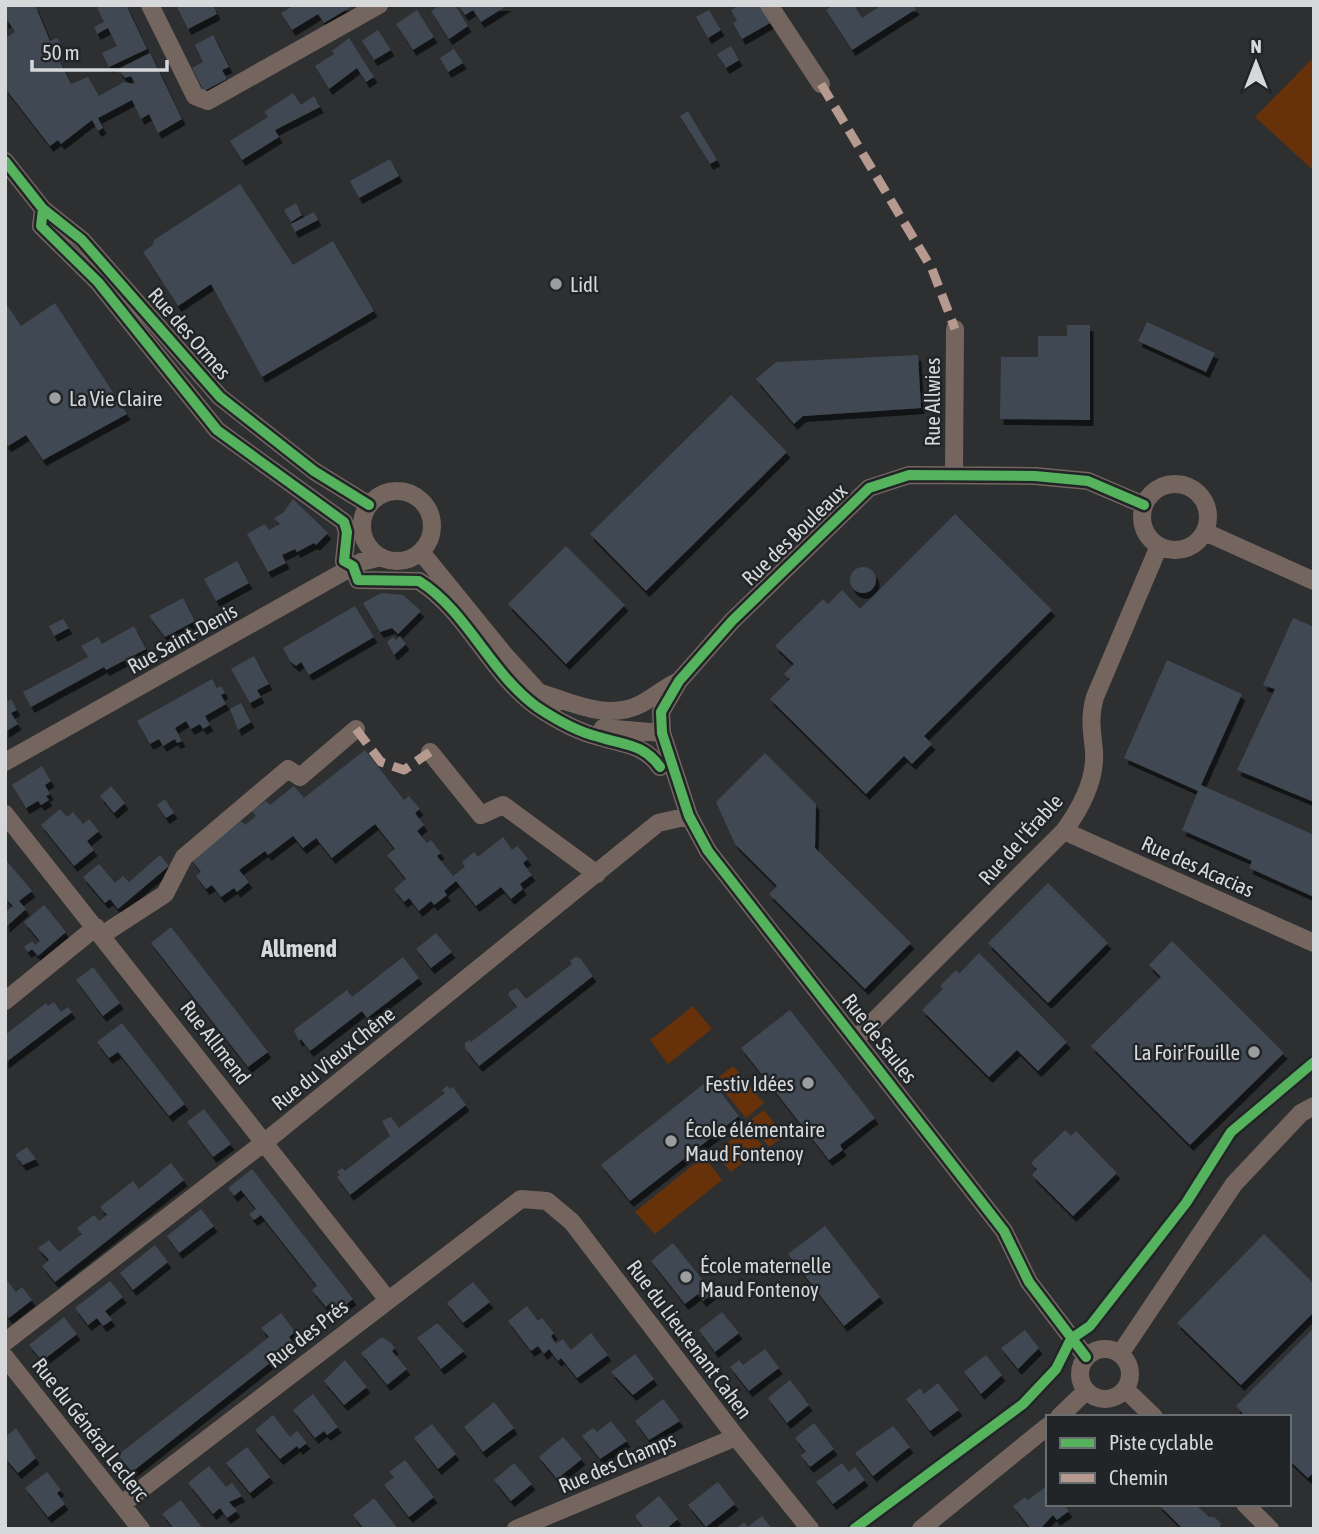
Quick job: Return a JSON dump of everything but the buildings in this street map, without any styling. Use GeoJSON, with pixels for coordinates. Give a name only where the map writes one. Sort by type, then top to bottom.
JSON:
{"type":"FeatureCollection","features":[{"type":"Feature","properties":{"kind":"street"},"geometry":{"type":"LineString","coordinates":[[150,5],[195,96],[208,101],[379,5]]}},
{"type":"Feature","properties":{"kind":"street"},"geometry":{"type":"LineString","coordinates":[[769,5],[821,84]]}},
{"type":"Feature","properties":{"kind":"street","name":"Rue des Ormes"},"geometry":{"type":"LineString","coordinates":[[5,161],[43,209],[82,240],[220,397],[314,471],[369,505]]}},
{"type":"Feature","properties":{"kind":"street"},"geometry":{"type":"LineString","coordinates":[[43,209],[41,226],[98,282],[217,430],[344,522],[347,532],[344,561],[353,566],[358,580],[419,581],[447,606],[521,694],[537,707],[598,737],[634,745],[650,754],[660,767]]}},
{"type":"Feature","properties":{"kind":"street","name":"Rue Allwies"},"geometry":{"type":"LineString","coordinates":[[954,475],[955,329]]}},
{"type":"Feature","properties":{"kind":"street","name":"Rue des Bouleaux"},"geometry":{"type":"LineString","coordinates":[[662,733],[661,712],[679,681],[732,621],[869,488],[909,475],[1088,481],[1144,505]]}},
{"type":"Feature","properties":{"kind":"street"},"geometry":{"type":"LineString","coordinates":[[1170,484],[1188,486],[1198,492],[1208,510],[1205,532],[1191,547],[1181,550],[1158,546],[1145,531],[1142,516],[1144,505],[1160,487],[1170,484]]}},
{"type":"Feature","properties":{"kind":"street"},"geometry":{"type":"LineString","coordinates":[[393,491],[412,494],[421,500],[432,520],[432,531],[421,552],[402,561],[381,557],[372,550],[362,528],[369,505],[393,491]]}},
{"type":"Feature","properties":{"kind":"street"},"geometry":{"type":"LineString","coordinates":[[1205,532],[1314,581]]}},
{"type":"Feature","properties":{"kind":"street","name":"Rue de l'Érable"},"geometry":{"type":"LineString","coordinates":[[857,1038],[1063,831],[1080,810],[1091,779],[1094,753],[1090,715],[1095,697],[1158,546]]}},
{"type":"Feature","properties":{"kind":"street"},"geometry":{"type":"LineString","coordinates":[[421,552],[537,692],[560,715],[594,727],[662,733]]}},
{"type":"Feature","properties":{"kind":"street","name":"Rue Saint-Denis"},"geometry":{"type":"LineString","coordinates":[[5,762],[353,566],[381,557]]}},
{"type":"Feature","properties":{"kind":"street"},"geometry":{"type":"LineString","coordinates":[[537,692],[612,712],[633,706],[679,681]]}},
{"type":"Feature","properties":{"kind":"street"},"geometry":{"type":"LineString","coordinates":[[633,706],[662,733]]}},
{"type":"Feature","properties":{"kind":"street"},"geometry":{"type":"LineString","coordinates":[[5,1001],[99,931],[165,894],[184,857],[288,769],[300,777],[356,729]]}},
{"type":"Feature","properties":{"kind":"street","name":"Rue de Saules"},"geometry":{"type":"LineString","coordinates":[[662,733],[689,816],[708,851],[857,1038],[1004,1231],[1029,1282],[1086,1357]]}},
{"type":"Feature","properties":{"kind":"street"},"geometry":{"type":"LineString","coordinates":[[430,752],[481,815],[503,805],[597,874]]}},
{"type":"Feature","properties":{"kind":"street","name":"Rue Allmend"},"geometry":{"type":"LineString","coordinates":[[5,814],[388,1300]]}},
{"type":"Feature","properties":{"kind":"street","name":"Rue du Vieux Chêne"},"geometry":{"type":"LineString","coordinates":[[5,1342],[265,1141],[658,823],[689,816]]}},
{"type":"Feature","properties":{"kind":"street","name":"Rue des Acacias"},"geometry":{"type":"LineString","coordinates":[[1063,831],[1314,943]]}},
{"type":"Feature","properties":{"kind":"street"},"geometry":{"type":"LineString","coordinates":[[1120,1354],[1234,1184],[1301,1113],[1314,1106]]}},
{"type":"Feature","properties":{"kind":"street","name":"Rue des Prés"},"geometry":{"type":"LineString","coordinates":[[122,1504],[521,1199]]}},
{"type":"Feature","properties":{"kind":"street","name":"Rue du Lieutenant Cahen"},"geometry":{"type":"LineString","coordinates":[[521,1199],[547,1201],[572,1222],[736,1437],[810,1529]]}},
{"type":"Feature","properties":{"kind":"street"},"geometry":{"type":"LineString","coordinates":[[1106,1349],[1120,1354],[1128,1363],[1130,1380],[1125,1389],[1114,1398],[1099,1399],[1086,1391],[1080,1380],[1080,1367],[1086,1357],[1096,1350],[1106,1349]]}},
{"type":"Feature","properties":{"kind":"street","name":"Rue du Général Leclerc"},"geometry":{"type":"LineString","coordinates":[[5,1357],[141,1529]]}},
{"type":"Feature","properties":{"kind":"street"},"geometry":{"type":"LineString","coordinates":[[1125,1389],[1152,1415]]}},
{"type":"Feature","properties":{"kind":"street"},"geometry":{"type":"LineString","coordinates":[[1061,1415],[1086,1391]]}},
{"type":"Feature","properties":{"kind":"street"},"geometry":{"type":"LineString","coordinates":[[921,1529],[1046,1428]]}},
{"type":"Feature","properties":{"kind":"street","name":"Rue des Champs"},"geometry":{"type":"LineString","coordinates":[[516,1529],[736,1437]]}},
{"type":"Feature","properties":{"kind":"street"},"geometry":{"type":"LineString","coordinates":[[1247,1506],[1270,1529]]}},
{"type":"Feature","properties":{"kind":"shaded area"},"geometry":{"type":"Polygon","coordinates":[[[1314,57],[1314,171],[1255,117],[1314,57]]]}},
{"type":"Feature","properties":{"kind":"shaded area"},"geometry":{"type":"Polygon","coordinates":[[[693,1006],[712,1029],[668,1064],[650,1040],[693,1006]]]}},
{"type":"Feature","properties":{"kind":"shaded area"},"geometry":{"type":"Polygon","coordinates":[[[733,1066],[764,1103],[746,1118],[715,1080],[733,1066]]]}},
{"type":"Feature","properties":{"kind":"shaded area"},"geometry":{"type":"Polygon","coordinates":[[[764,1110],[784,1136],[769,1147],[749,1121],[764,1110]]]}},
{"type":"Feature","properties":{"kind":"shaded area"},"geometry":{"type":"Polygon","coordinates":[[[747,1127],[763,1146],[731,1172],[715,1153],[747,1127]]]}},
{"type":"Feature","properties":{"kind":"shaded area"},"geometry":{"type":"Polygon","coordinates":[[[704,1156],[722,1180],[655,1234],[635,1212],[704,1156]]]}},
{"type":"Feature","properties":{"kind":"marked path"},"geometry":{"type":"LineString","coordinates":[[821,84],[932,269],[955,329]]}},
{"type":"Feature","properties":{"kind":"marked path"},"geometry":{"type":"LineString","coordinates":[[356,729],[381,762],[404,770],[430,752]]}},
{"type":"Feature","properties":{"kind":"cycle path"},"geometry":{"type":"LineString","coordinates":[[5,161],[43,209],[82,240],[220,397],[314,471],[369,505]]}},
{"type":"Feature","properties":{"kind":"cycle path"},"geometry":{"type":"LineString","coordinates":[[43,209],[41,226],[98,282],[217,430],[344,522],[347,532],[344,561],[353,566],[358,580],[419,581],[451,609],[505,677],[537,707],[583,732],[640,750],[654,759],[660,767]]}},
{"type":"Feature","properties":{"kind":"cycle path"},"geometry":{"type":"LineString","coordinates":[[1086,1357],[1029,1282],[1004,1231],[708,851],[689,816],[662,733],[661,712],[679,681],[732,621],[869,488],[909,475],[1035,476],[1088,481],[1144,505]]}},
{"type":"Feature","properties":{"kind":"cycle path"},"geometry":{"type":"LineString","coordinates":[[854,1529],[1023,1404],[1056,1369],[1071,1339],[1090,1326],[1186,1203],[1231,1132],[1314,1062]]}},
{"type":"Feature","properties":{"kind":"place","name":"Lidl"},"geometry":{"type":"Point","coordinates":[556,284]}},
{"type":"Feature","properties":{"kind":"place","name":"La Vie Claire"},"geometry":{"type":"Point","coordinates":[55,398]}},
{"type":"Feature","properties":{"kind":"place","name":"La Foir'Fouille"},"geometry":{"type":"Point","coordinates":[1254,1052]}},
{"type":"Feature","properties":{"kind":"place","name":"Festiv Idées"},"geometry":{"type":"Point","coordinates":[808,1083]}},
{"type":"Feature","properties":{"kind":"place","name":"École élémentaire Maud Fontenoy"},"geometry":{"type":"Point","coordinates":[671,1141]}},
{"type":"Feature","properties":{"kind":"place","name":"École maternelle Maud Fontenoy"},"geometry":{"type":"Point","coordinates":[686,1277]}},
{"type":"Feature","properties":{"kind":"district","name":"Allmend"},"geometry":{"type":"Point","coordinates":[299,948]}}]}
